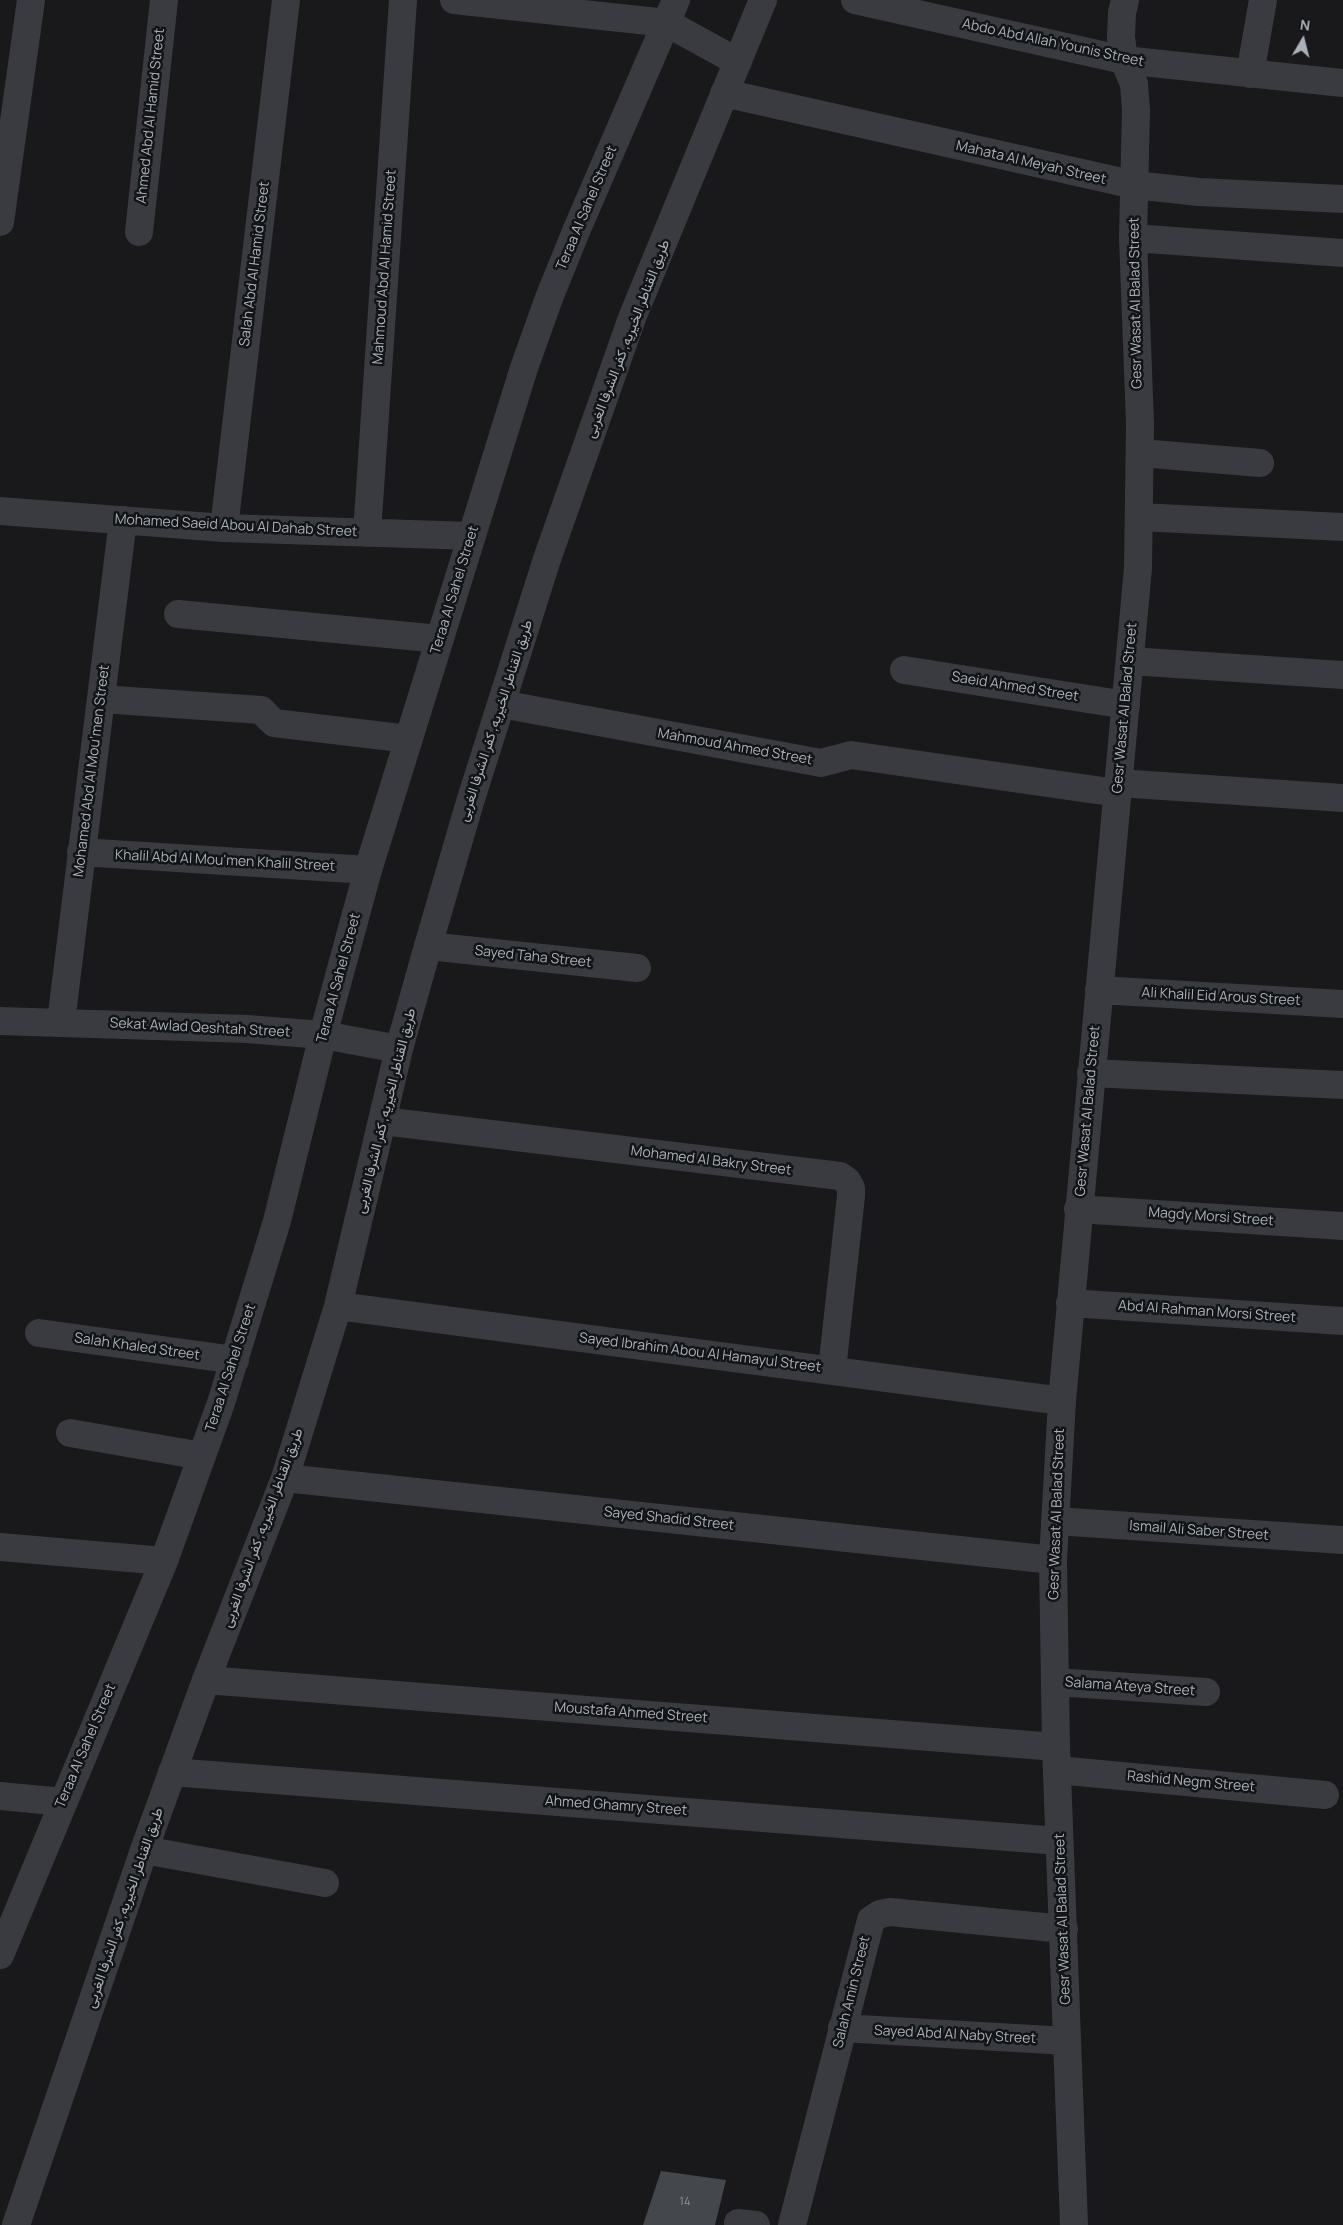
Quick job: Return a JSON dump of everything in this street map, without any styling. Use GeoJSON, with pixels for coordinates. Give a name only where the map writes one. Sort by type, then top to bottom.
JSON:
{"type":"FeatureCollection","features":[{"type":"Feature","properties":{"kind":"street"},"geometry":{"type":"LineString","coordinates":[[0,222],[31,0]]}},
{"type":"Feature","properties":{"kind":"street","name":"Ahmed Abd Al Hamid Street"},"geometry":{"type":"LineString","coordinates":[[139,232],[164,0]]}},
{"type":"Feature","properties":{"kind":"street","name":"Salah Abd Al Hamid Street"},"geometry":{"type":"LineString","coordinates":[[224,528],[286,0]]}},
{"type":"Feature","properties":{"kind":"street","name":"Mahmoud Abd Al Hamid Street"},"geometry":{"type":"LineString","coordinates":[[367,533],[403,0]]}},
{"type":"Feature","properties":{"kind":"street"},"geometry":{"type":"LineString","coordinates":[[454,0],[674,17],[729,56]]}},
{"type":"Feature","properties":{"kind":"street","name":"طريق القناطر الخيريه, كفر الشرفا الغربى"},"geometry":{"type":"LineString","coordinates":[[16,2225],[172,1772],[285,1478],[338,1306],[399,1049],[428,946],[501,704],[548,559],[632,318],[724,93],[729,56],[763,0]]}},
{"type":"Feature","properties":{"kind":"street","name":"Abdo Abd Allah Younis Street"},"geometry":{"type":"LineString","coordinates":[[855,0],[942,10],[1124,60],[1343,83]]}},
{"type":"Feature","properties":{"kind":"street","name":"Gesr Wasat Al Balad Street"},"geometry":{"type":"LineString","coordinates":[[1074,2225],[1056,1758],[1053,1560],[1062,1401],[1078,1209],[1138,568],[1140,452],[1133,238],[1136,110],[1134,84],[1124,60],[1121,37],[1122,13],[1125,0]]}},
{"type":"Feature","properties":{"kind":"street"},"geometry":{"type":"LineString","coordinates":[[1250,74],[1263,0]]}},
{"type":"Feature","properties":{"kind":"street","name":"Teraa Al Sahel Street"},"geometry":{"type":"LineString","coordinates":[[0,1955],[164,1561],[202,1456],[235,1360],[277,1221],[323,1035],[368,870],[524,368],[549,298],[674,17]]}},
{"type":"Feature","properties":{"kind":"street","name":"Mahata Al Meyah Street"},"geometry":{"type":"LineString","coordinates":[[724,93],[1135,185],[1200,192],[1343,199]]}},
{"type":"Feature","properties":{"kind":"street"},"geometry":{"type":"LineString","coordinates":[[1133,238],[1343,252]]}},
{"type":"Feature","properties":{"kind":"street"},"geometry":{"type":"LineString","coordinates":[[1140,452],[1260,463]]}},
{"type":"Feature","properties":{"kind":"street","name":"Mohamed Saeid Abou Al Dahab Street"},"geometry":{"type":"LineString","coordinates":[[0,512],[224,528],[472,536]]}},
{"type":"Feature","properties":{"kind":"street"},"geometry":{"type":"LineString","coordinates":[[1139,517],[1343,527]]}},
{"type":"Feature","properties":{"kind":"street","name":"Mohamed Abd Al Mou'men Street"},"geometry":{"type":"LineString","coordinates":[[61,1022],[124,520]]}},
{"type":"Feature","properties":{"kind":"street"},"geometry":{"type":"LineString","coordinates":[[178,614],[440,640]]}},
{"type":"Feature","properties":{"kind":"street"},"geometry":{"type":"LineString","coordinates":[[1130,661],[1343,675]]}},
{"type":"Feature","properties":{"kind":"street","name":"Saeid Ahmed Street"},"geometry":{"type":"LineString","coordinates":[[904,670],[1126,705]]}},
{"type":"Feature","properties":{"kind":"street"},"geometry":{"type":"LineString","coordinates":[[101,699],[260,710],[274,723],[409,739]]}},
{"type":"Feature","properties":{"kind":"street","name":"Mahmoud Ahmed Street"},"geometry":{"type":"LineString","coordinates":[[501,704],[821,763],[851,755],[1118,788],[1343,798]]}},
{"type":"Feature","properties":{"kind":"street","name":"Khalil Abd Al Mou'men Khalil Street"},"geometry":{"type":"LineString","coordinates":[[81,852],[368,870]]}},
{"type":"Feature","properties":{"kind":"street","name":"Sayed Taha Street"},"geometry":{"type":"LineString","coordinates":[[428,946],[637,968]]}},
{"type":"Feature","properties":{"kind":"street","name":"Ali Khalil Eid Arous Street"},"geometry":{"type":"LineString","coordinates":[[1099,990],[1343,1004]]}},
{"type":"Feature","properties":{"kind":"street","name":"Sekat Awlad Qeshtah Street"},"geometry":{"type":"LineString","coordinates":[[0,1021],[205,1027],[323,1035],[399,1049]]}},
{"type":"Feature","properties":{"kind":"street"},"geometry":{"type":"LineString","coordinates":[[1091,1073],[1343,1085]]}},
{"type":"Feature","properties":{"kind":"street","name":"Mohamed Al Bakry Street"},"geometry":{"type":"LineString","coordinates":[[383,1122],[840,1176],[847,1181],[851,1188],[852,1196],[832,1370]]}},
{"type":"Feature","properties":{"kind":"street","name":"Magdy Morsi Street"},"geometry":{"type":"LineString","coordinates":[[1078,1209],[1343,1226]]}},
{"type":"Feature","properties":{"kind":"street","name":"Abd Al Rahman Morsi Street"},"geometry":{"type":"LineString","coordinates":[[1070,1303],[1343,1320]]}},
{"type":"Feature","properties":{"kind":"street","name":"Sayed Ibrahim Abou Al Hamayul Street"},"geometry":{"type":"LineString","coordinates":[[338,1306],[1062,1401]]}},
{"type":"Feature","properties":{"kind":"street","name":"Salah Khaled Street"},"geometry":{"type":"LineString","coordinates":[[40,1333],[235,1360]]}},
{"type":"Feature","properties":{"kind":"street"},"geometry":{"type":"LineString","coordinates":[[70,1433],[202,1456]]}},
{"type":"Feature","properties":{"kind":"street","name":"Sayed Shadid Street"},"geometry":{"type":"LineString","coordinates":[[285,1478],[1053,1560]]}},
{"type":"Feature","properties":{"kind":"street","name":"Ismail Ali Saber Street"},"geometry":{"type":"LineString","coordinates":[[1055,1521],[1343,1540]]}},
{"type":"Feature","properties":{"kind":"street"},"geometry":{"type":"LineString","coordinates":[[0,1547],[164,1561]]}},
{"type":"Feature","properties":{"kind":"street","name":"Moustafa Ahmed Street"},"geometry":{"type":"LineString","coordinates":[[206,1680],[1056,1758]]}},
{"type":"Feature","properties":{"kind":"street","name":"Salama Ateya Street"},"geometry":{"type":"LineString","coordinates":[[1055,1682],[1206,1692]]}},
{"type":"Feature","properties":{"kind":"street","name":"Rashid Negm Street"},"geometry":{"type":"LineString","coordinates":[[1056,1758],[1325,1795]]}},
{"type":"Feature","properties":{"kind":"street","name":"Ahmed Ghamry Street"},"geometry":{"type":"LineString","coordinates":[[172,1772],[1059,1841]]}},
{"type":"Feature","properties":{"kind":"street"},"geometry":{"type":"LineString","coordinates":[[0,1796],[63,1802]]}},
{"type":"Feature","properties":{"kind":"street"},"geometry":{"type":"LineString","coordinates":[[144,1850],[325,1883]]}},
{"type":"Feature","properties":{"kind":"street","name":"Salah Amin Street"},"geometry":{"type":"LineString","coordinates":[[792,2225],[842,2028],[872,1920],[880,1914],[890,1912],[1064,1929]]}},
{"type":"Feature","properties":{"kind":"street","name":"Sayed Abd Al Naby Street"},"geometry":{"type":"LineString","coordinates":[[842,2028],[1067,2041]]}},
{"type":"Feature","properties":{"kind":"building"},"geometry":{"type":"Polygon","coordinates":[[[661,2171],[726,2180],[715,2225],[643,2225],[661,2171]]]}}]}
